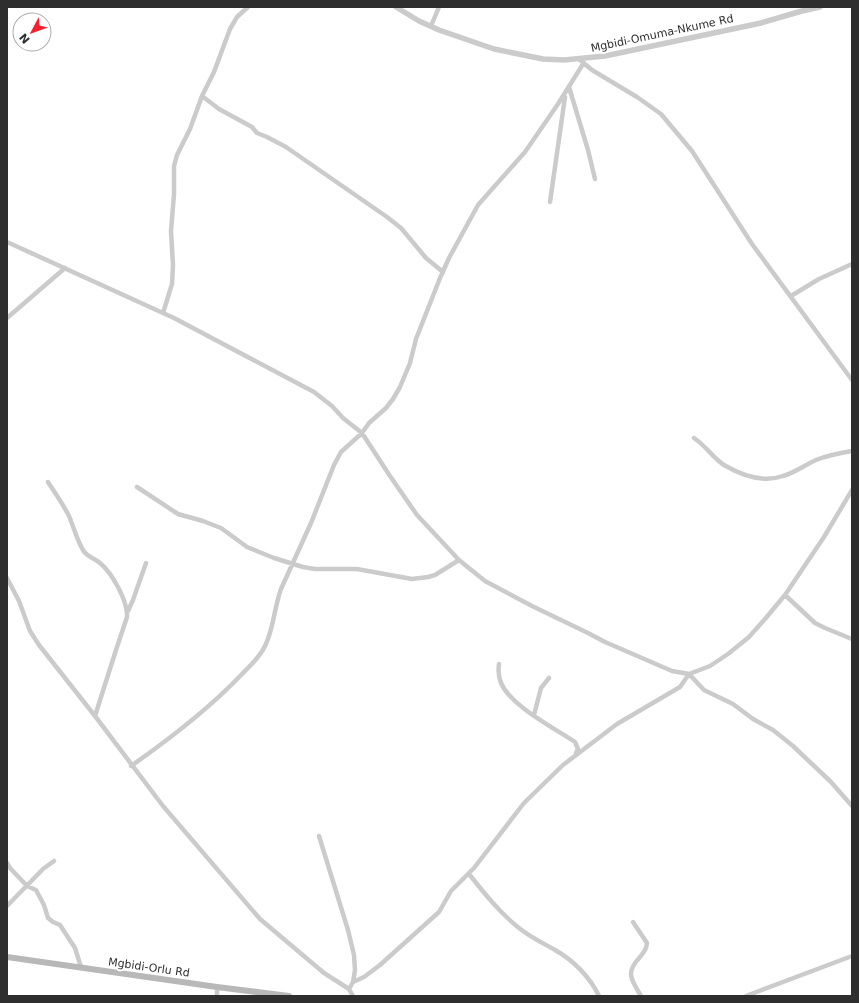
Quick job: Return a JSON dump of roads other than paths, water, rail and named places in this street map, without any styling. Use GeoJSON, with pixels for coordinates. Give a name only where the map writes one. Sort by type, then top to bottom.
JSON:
{"type":"FeatureCollection","features":[{"type":"Feature","properties":{"kind":"main road","name":"Mgbidi-Orlu Rd"},"geometry":{"type":"LineString","coordinates":[[7,957],[289,996]]}},
{"type":"Feature","properties":{"kind":"street"},"geometry":{"type":"LineString","coordinates":[[162,313],[172,284],[173,264],[171,231],[174,194],[174,166],[177,155],[190,129],[202,96],[214,72],[230,29],[237,17],[248,7]]}},
{"type":"Feature","properties":{"kind":"street","name":"Mgbidi-Omuma-Nkume Rd"},"geometry":{"type":"LineString","coordinates":[[396,7],[419,21],[468,40],[522,56],[581,62],[761,23],[801,9],[820,7]]}},
{"type":"Feature","properties":{"kind":"street"},"geometry":{"type":"LineString","coordinates":[[430,26],[439,7]]}},
{"type":"Feature","properties":{"kind":"street"},"geometry":{"type":"LineString","coordinates":[[131,766],[178,733],[200,714],[230,687],[257,658],[265,646],[272,628],[277,600],[334,465],[342,452],[362,433],[393,399],[400,387],[410,363],[416,339],[449,258],[478,206],[525,152],[569,87],[581,62],[661,114],[692,151],[752,244],[852,380]]}},
{"type":"Feature","properties":{"kind":"street"},"geometry":{"type":"LineString","coordinates":[[569,87],[588,150],[594,179]]}},
{"type":"Feature","properties":{"kind":"street"},"geometry":{"type":"LineString","coordinates":[[550,202],[565,93]]}},
{"type":"Feature","properties":{"kind":"street"},"geometry":{"type":"LineString","coordinates":[[202,96],[219,109],[252,127],[257,133],[268,136],[286,147],[387,217],[401,228],[426,258],[443,272]]}},
{"type":"Feature","properties":{"kind":"street"},"geometry":{"type":"LineString","coordinates":[[7,242],[162,313],[314,392],[362,433],[417,515],[459,560],[485,581],[605,642],[672,671],[689,674],[710,666],[728,654],[753,632],[785,595],[824,537],[852,490]]}},
{"type":"Feature","properties":{"kind":"street"},"geometry":{"type":"LineString","coordinates":[[791,296],[819,279],[852,264]]}},
{"type":"Feature","properties":{"kind":"street"},"geometry":{"type":"LineString","coordinates":[[7,318],[65,268]]}},
{"type":"Feature","properties":{"kind":"street"},"geometry":{"type":"LineString","coordinates":[[694,438],[706,446],[723,464],[737,472],[760,478],[772,479],[784,476],[816,460],[852,451]]}},
{"type":"Feature","properties":{"kind":"street"},"geometry":{"type":"LineString","coordinates":[[48,482],[68,515],[86,555],[100,563],[106,571],[117,586],[128,611]]}},
{"type":"Feature","properties":{"kind":"street"},"geometry":{"type":"LineString","coordinates":[[137,487],[178,514],[203,521],[220,528],[247,547],[274,558],[315,569],[357,568],[412,579],[435,575],[459,560]]}},
{"type":"Feature","properties":{"kind":"street"},"geometry":{"type":"LineString","coordinates":[[95,716],[128,611],[146,563]]}},
{"type":"Feature","properties":{"kind":"street"},"geometry":{"type":"LineString","coordinates":[[7,578],[19,601],[30,631],[39,645],[163,806],[260,919],[324,974],[348,989],[354,996]]}},
{"type":"Feature","properties":{"kind":"street"},"geometry":{"type":"LineString","coordinates":[[785,595],[815,623],[852,639]]}},
{"type":"Feature","properties":{"kind":"street"},"geometry":{"type":"LineString","coordinates":[[498,664],[498,673],[501,683],[506,690],[520,705],[575,742],[578,749],[575,754]]}},
{"type":"Feature","properties":{"kind":"street"},"geometry":{"type":"LineString","coordinates":[[353,982],[364,977],[380,965],[439,912],[451,891],[469,874],[524,803],[575,754],[617,724],[680,687],[689,674]]}},
{"type":"Feature","properties":{"kind":"street"},"geometry":{"type":"LineString","coordinates":[[689,674],[704,690],[734,704],[773,730],[793,746],[831,782],[852,806]]}},
{"type":"Feature","properties":{"kind":"street"},"geometry":{"type":"LineString","coordinates":[[534,715],[541,688],[549,678]]}},
{"type":"Feature","properties":{"kind":"street"},"geometry":{"type":"LineString","coordinates":[[319,836],[335,885],[353,949],[355,970],[352,986],[348,989]]}},
{"type":"Feature","properties":{"kind":"street"},"geometry":{"type":"LineString","coordinates":[[7,906],[43,869],[54,861]]}},
{"type":"Feature","properties":{"kind":"street"},"geometry":{"type":"LineString","coordinates":[[7,863],[27,886],[36,890],[44,905],[48,918],[60,925],[75,948],[81,967]]}},
{"type":"Feature","properties":{"kind":"street"},"geometry":{"type":"LineString","coordinates":[[469,874],[517,927],[542,944],[556,950],[580,969],[590,981],[599,996]]}},
{"type":"Feature","properties":{"kind":"street"},"geometry":{"type":"LineString","coordinates":[[633,922],[647,943],[646,950],[632,966],[630,972],[631,978],[641,996]]}},
{"type":"Feature","properties":{"kind":"street"},"geometry":{"type":"LineString","coordinates":[[746,996],[852,956]]}},
{"type":"Feature","properties":{"kind":"street"},"geometry":{"type":"LineString","coordinates":[[217,987],[217,996]]}}]}
